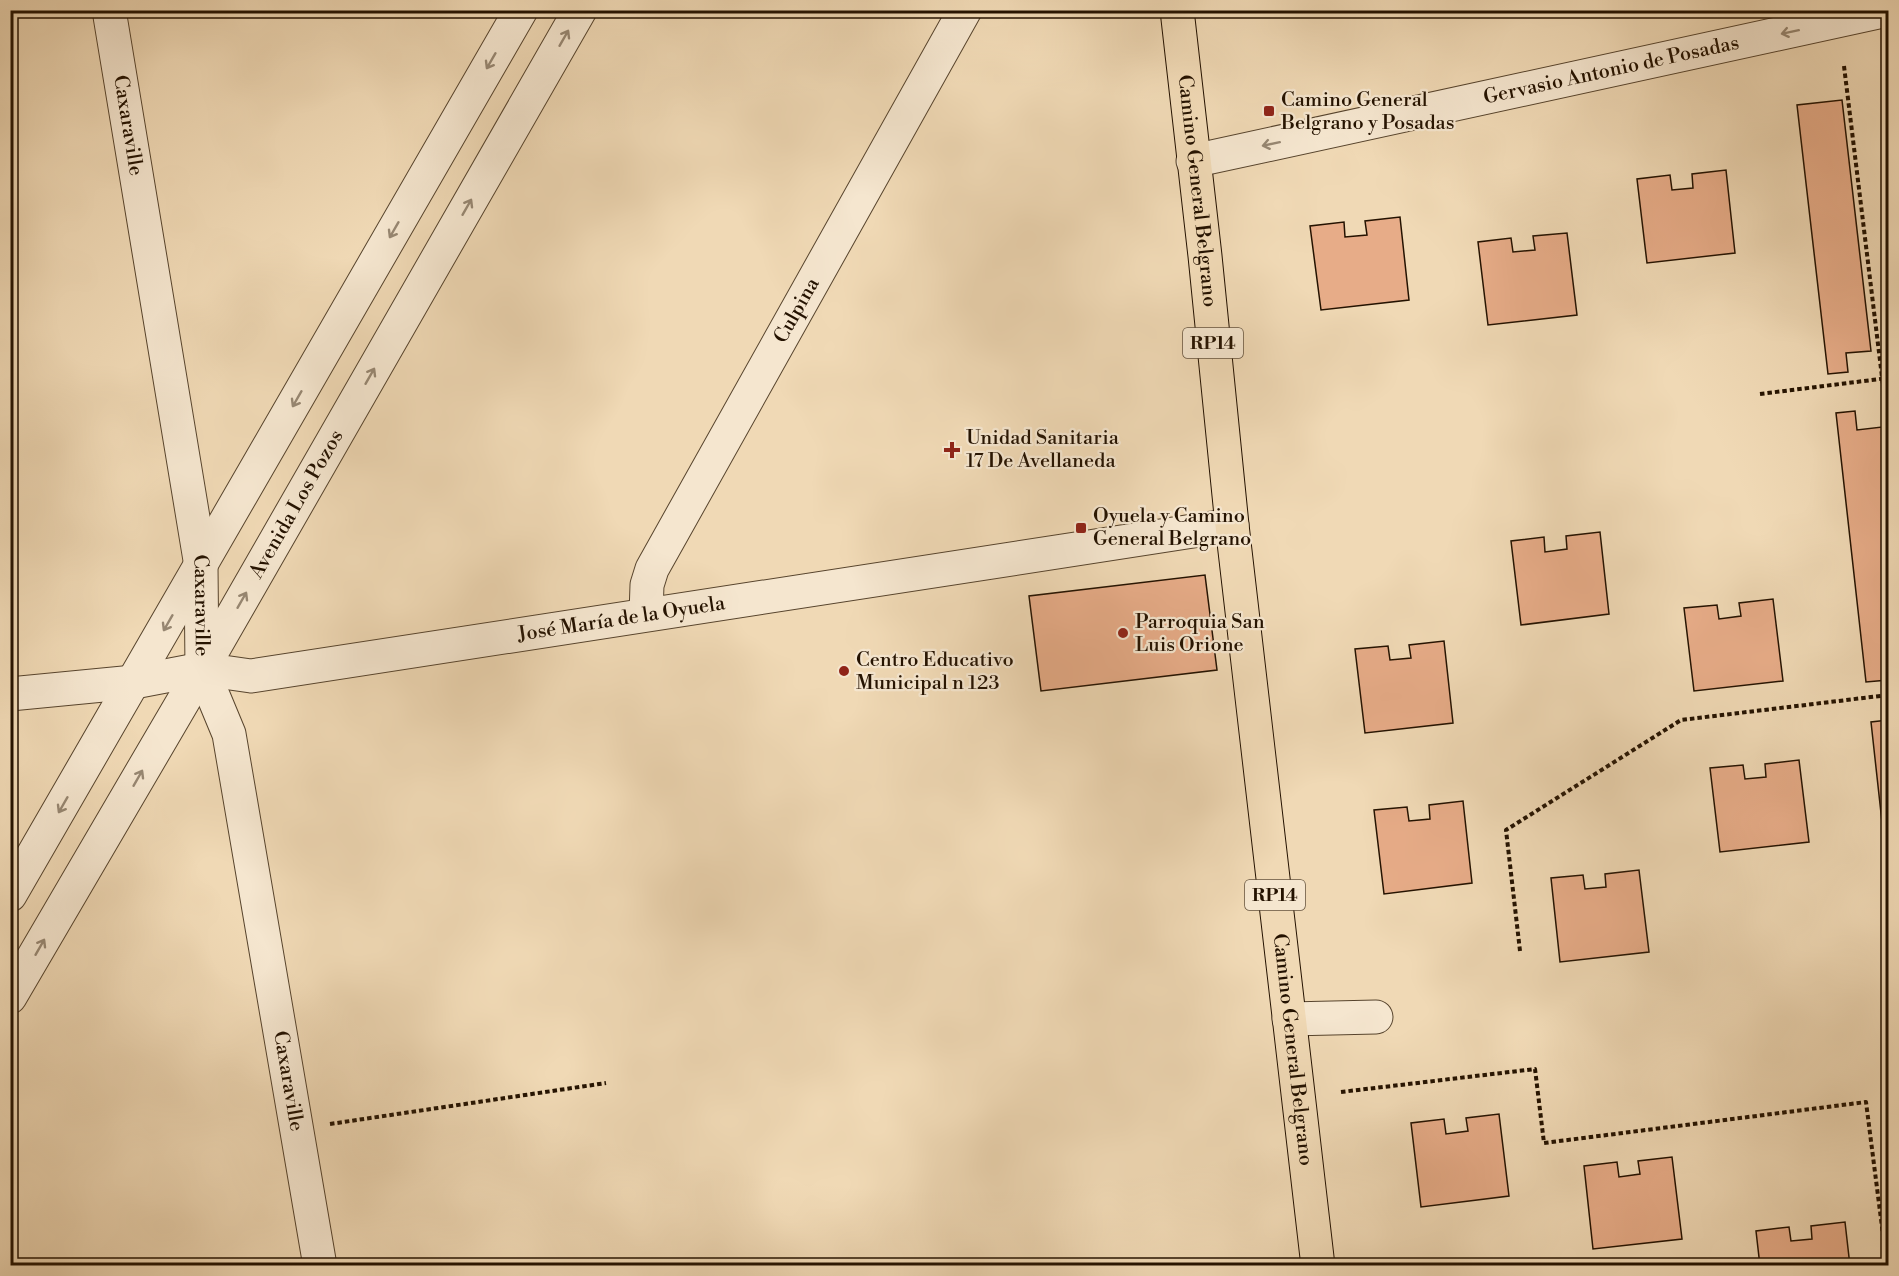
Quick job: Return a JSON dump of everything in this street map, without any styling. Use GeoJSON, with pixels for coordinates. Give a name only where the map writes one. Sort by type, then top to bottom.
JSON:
{"type":"FeatureCollection","features":[{"type":"Feature","properties":{"kind":"main road","name":"Camino General Belgrano"},"geometry":{"type":"LineString","coordinates":[[1177,10],[1232,525],[1318,1266]]}},
{"type":"Feature","properties":{"kind":"street","name":"Caxaraville"},"geometry":{"type":"LineString","coordinates":[[109,10],[201,566],[202,669],[229,734],[320,1266]]}},
{"type":"Feature","properties":{"kind":"street"},"geometry":{"type":"LineString","coordinates":[[10,895],[521,10]]}},
{"type":"Feature","properties":{"kind":"street","name":"Avenida Los Pozos"},"geometry":{"type":"LineString","coordinates":[[10,997],[202,669],[580,10]]}},
{"type":"Feature","properties":{"kind":"street","name":"Culpina"},"geometry":{"type":"LineString","coordinates":[[646,614],[647,585],[652,569],[965,10]]}},
{"type":"Feature","properties":{"kind":"street","name":"Gervasio Antonio de Posadas"},"geometry":{"type":"LineString","coordinates":[[1193,161],[1879,11]]}},
{"type":"Feature","properties":{"kind":"street","name":"José María de la Oyuela"},"geometry":{"type":"LineString","coordinates":[[10,694],[134,682],[202,669],[251,676],[1232,525]]}},
{"type":"Feature","properties":{"kind":"street"},"geometry":{"type":"LineString","coordinates":[[1290,1018],[1376,1017]]}},
{"type":"Feature","properties":{"kind":"path"},"geometry":{"type":"LineString","coordinates":[[1844,66],[1888,426]]}},
{"type":"Feature","properties":{"kind":"path"},"geometry":{"type":"LineString","coordinates":[[1760,394],[1888,378]]}},
{"type":"Feature","properties":{"kind":"path"},"geometry":{"type":"LineString","coordinates":[[1520,951],[1506,830],[1681,720],[1888,695]]}},
{"type":"Feature","properties":{"kind":"path"},"geometry":{"type":"LineString","coordinates":[[1341,1092],[1535,1069],[1544,1143],[1866,1102],[1887,1266]]}},
{"type":"Feature","properties":{"kind":"path"},"geometry":{"type":"LineString","coordinates":[[297,1129],[606,1083]]}},
{"type":"Feature","properties":{"kind":"building"},"geometry":{"type":"Polygon","coordinates":[[[1842,100],[1871,351],[1846,353],[1848,372],[1828,374],[1797,105],[1842,100]]]}},
{"type":"Feature","properties":{"kind":"building"},"geometry":{"type":"Polygon","coordinates":[[[1726,170],[1735,253],[1647,263],[1637,179],[1670,175],[1672,190],[1693,188],[1692,174],[1726,170]]]}},
{"type":"Feature","properties":{"kind":"building"},"geometry":{"type":"Polygon","coordinates":[[[1400,217],[1409,300],[1321,310],[1310,226],[1344,222],[1345,237],[1367,235],[1365,221],[1400,217]]]}},
{"type":"Feature","properties":{"kind":"building"},"geometry":{"type":"Polygon","coordinates":[[[1567,233],[1577,315],[1488,325],[1478,242],[1511,238],[1513,252],[1535,250],[1533,236],[1567,233]]]}},
{"type":"Feature","properties":{"kind":"building"},"geometry":{"type":"Polygon","coordinates":[[[1855,411],[1857,430],[1882,427],[1888,481],[1888,680],[1866,682],[1836,413],[1855,411]]]}},
{"type":"Feature","properties":{"kind":"building"},"geometry":{"type":"Polygon","coordinates":[[[1600,532],[1609,614],[1521,625],[1511,541],[1544,537],[1545,552],[1567,549],[1566,536],[1600,532]]]}},
{"type":"Feature","properties":{"kind":"building","name":"Parroquia San Luis Orione"},"geometry":{"type":"Polygon","coordinates":[[[1205,575],[1217,670],[1041,691],[1029,596],[1205,575]]]}},
{"type":"Feature","properties":{"kind":"building"},"geometry":{"type":"Polygon","coordinates":[[[1773,599],[1783,681],[1694,691],[1684,608],[1717,605],[1719,619],[1741,616],[1739,603],[1773,599]]]}},
{"type":"Feature","properties":{"kind":"building"},"geometry":{"type":"Polygon","coordinates":[[[1444,641],[1453,723],[1365,733],[1355,649],[1388,646],[1390,660],[1411,658],[1409,645],[1444,641]]]}},
{"type":"Feature","properties":{"kind":"building"},"geometry":{"type":"Polygon","coordinates":[[[1888,720],[1888,877],[1871,722],[1888,720]]]}},
{"type":"Feature","properties":{"kind":"building"},"geometry":{"type":"Polygon","coordinates":[[[1799,760],[1809,842],[1720,852],[1710,768],[1743,765],[1745,779],[1766,777],[1765,764],[1799,760]]]}},
{"type":"Feature","properties":{"kind":"building"},"geometry":{"type":"Polygon","coordinates":[[[1463,801],[1472,883],[1384,894],[1374,810],[1407,807],[1409,821],[1430,819],[1429,805],[1463,801]]]}},
{"type":"Feature","properties":{"kind":"building"},"geometry":{"type":"Polygon","coordinates":[[[1639,870],[1649,952],[1560,962],[1551,878],[1583,875],[1585,889],[1606,887],[1605,874],[1639,870]]]}},
{"type":"Feature","properties":{"kind":"building"},"geometry":{"type":"Polygon","coordinates":[[[1499,1114],[1509,1196],[1421,1207],[1411,1123],[1444,1119],[1446,1134],[1468,1131],[1466,1118],[1499,1114]]]}},
{"type":"Feature","properties":{"kind":"building"},"geometry":{"type":"Polygon","coordinates":[[[1672,1157],[1682,1239],[1593,1249],[1584,1166],[1617,1162],[1619,1177],[1640,1174],[1638,1161],[1672,1157]]]}},
{"type":"Feature","properties":{"kind":"building"},"geometry":{"type":"Polygon","coordinates":[[[1845,1222],[1850,1266],[1760,1266],[1756,1231],[1789,1227],[1791,1241],[1812,1239],[1811,1226],[1845,1222]]]}},
{"type":"Feature","properties":{"kind":"place","name":"Camino General Belgrano y Posadas"},"geometry":{"type":"Point","coordinates":[1269,111]}},
{"type":"Feature","properties":{"kind":"place","name":"Unidad Sanitaria 17 De Avellaneda"},"geometry":{"type":"Point","coordinates":[952,450]}},
{"type":"Feature","properties":{"kind":"place","name":"Oyuela y Camino General Belgrano"},"geometry":{"type":"Point","coordinates":[1081,528]}},
{"type":"Feature","properties":{"kind":"place","name":"Parroquia San Luis Orione"},"geometry":{"type":"Point","coordinates":[1123,633]}},
{"type":"Feature","properties":{"kind":"place","name":"Centro Educativo Municipal n 123"},"geometry":{"type":"Point","coordinates":[844,671]}}]}
